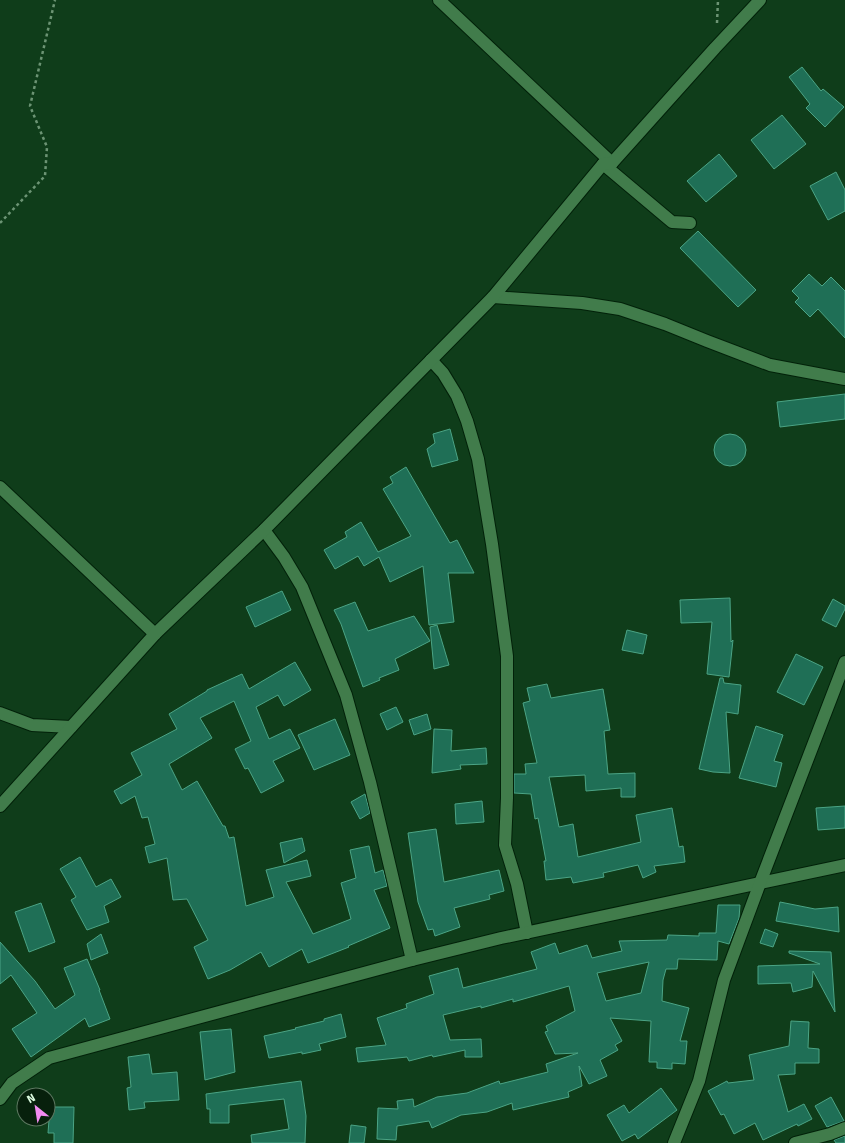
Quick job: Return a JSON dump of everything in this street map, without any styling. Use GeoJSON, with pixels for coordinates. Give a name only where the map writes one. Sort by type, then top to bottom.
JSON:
{"type":"FeatureCollection","features":[{"type":"Feature","properties":{"kind":"street"},"geometry":{"type":"LineString","coordinates":[[439,0],[608,163],[672,222],[690,223]]}},
{"type":"Feature","properties":{"kind":"street"},"geometry":{"type":"LineString","coordinates":[[0,806],[156,634],[264,530],[493,297],[608,163],[760,0]]}},
{"type":"Feature","properties":{"kind":"street"},"geometry":{"type":"LineString","coordinates":[[493,297],[582,303],[620,309],[665,324],[770,365],[845,378]]}},
{"type":"Feature","properties":{"kind":"street"},"geometry":{"type":"LineString","coordinates":[[431,360],[443,373],[457,396],[476,451],[492,544],[507,656],[506,845],[517,884],[527,932]]}},
{"type":"Feature","properties":{"kind":"street"},"geometry":{"type":"LineString","coordinates":[[0,487],[156,634]]}},
{"type":"Feature","properties":{"kind":"street"},"geometry":{"type":"LineString","coordinates":[[264,530],[284,557],[302,587],[346,695],[370,782],[412,960]]}},
{"type":"Feature","properties":{"kind":"street"},"geometry":{"type":"LineString","coordinates":[[674,1143],[699,1081],[724,980],[760,882],[845,662]]}},
{"type":"Feature","properties":{"kind":"street"},"geometry":{"type":"LineString","coordinates":[[0,713],[32,725],[71,727]]}},
{"type":"Feature","properties":{"kind":"street"},"geometry":{"type":"LineString","coordinates":[[0,1099],[12,1084],[49,1058],[412,960],[527,932],[845,865]]}},
{"type":"Feature","properties":{"kind":"street"},"geometry":{"type":"LineString","coordinates":[[795,1143],[830,1134],[845,1128]]}},
{"type":"Feature","properties":{"kind":"path"},"geometry":{"type":"LineString","coordinates":[[0,223],[45,176],[47,146],[30,106],[55,0]]}},
{"type":"Feature","properties":{"kind":"building"},"geometry":{"type":"Polygon","coordinates":[[[802,67],[821,91],[823,89],[844,107],[825,127],[806,108],[810,104],[789,77],[802,67]]]}},
{"type":"Feature","properties":{"kind":"building"},"geometry":{"type":"Polygon","coordinates":[[[782,115],[806,144],[774,169],[751,140],[782,115]]]}},
{"type":"Feature","properties":{"kind":"building"},"geometry":{"type":"Polygon","coordinates":[[[719,154],[737,176],[706,202],[687,181],[719,154]]]}},
{"type":"Feature","properties":{"kind":"building"},"geometry":{"type":"Polygon","coordinates":[[[836,172],[845,190],[845,211],[828,220],[810,186],[836,172]]]}},
{"type":"Feature","properties":{"kind":"building"},"geometry":{"type":"Polygon","coordinates":[[[698,231],[756,290],[738,307],[680,248],[698,231]]]}},
{"type":"Feature","properties":{"kind":"building"},"geometry":{"type":"Polygon","coordinates":[[[809,274],[822,286],[831,277],[845,291],[845,338],[818,309],[810,317],[795,302],[799,298],[792,291],[809,274]]]}},
{"type":"Feature","properties":{"kind":"building"},"geometry":{"type":"Polygon","coordinates":[[[845,394],[845,419],[780,427],[777,402],[845,394]]]}},
{"type":"Feature","properties":{"kind":"building"},"geometry":{"type":"Polygon","coordinates":[[[450,429],[458,460],[432,467],[427,449],[435,443],[433,434],[450,429]]]}},
{"type":"Feature","properties":{"kind":"building"},"geometry":{"type":"Polygon","coordinates":[[[727,434],[733,434],[742,438],[746,450],[742,462],[733,466],[727,466],[718,462],[714,453],[714,447],[718,438],[727,434]]]}},
{"type":"Feature","properties":{"kind":"building"},"geometry":{"type":"Polygon","coordinates":[[[406,467],[450,543],[457,540],[474,573],[448,573],[454,622],[429,625],[423,566],[390,582],[379,557],[364,566],[358,556],[335,569],[324,550],[347,537],[345,532],[361,522],[378,552],[411,536],[383,489],[393,483],[390,477],[406,467]]]}},
{"type":"Feature","properties":{"kind":"building"},"geometry":{"type":"Polygon","coordinates":[[[282,591],[291,610],[255,627],[246,607],[282,591]]]}},
{"type":"Feature","properties":{"kind":"building"},"geometry":{"type":"Polygon","coordinates":[[[730,598],[731,642],[733,640],[729,677],[707,674],[712,622],[681,623],[680,600],[730,598]]]}},
{"type":"Feature","properties":{"kind":"building"},"geometry":{"type":"Polygon","coordinates":[[[833,599],[845,606],[836,627],[822,620],[833,599]]]}},
{"type":"Feature","properties":{"kind":"building"},"geometry":{"type":"Polygon","coordinates":[[[355,602],[368,631],[414,616],[430,641],[395,659],[399,670],[379,678],[380,680],[363,687],[341,624],[334,610],[355,602]]]}},
{"type":"Feature","properties":{"kind":"building"},"geometry":{"type":"Polygon","coordinates":[[[437,625],[449,665],[434,669],[430,627],[437,625]]]}},
{"type":"Feature","properties":{"kind":"building"},"geometry":{"type":"Polygon","coordinates":[[[627,630],[647,635],[643,654],[622,650],[627,630]]]}},
{"type":"Feature","properties":{"kind":"building"},"geometry":{"type":"Polygon","coordinates":[[[796,654],[823,667],[804,705],[777,692],[796,654]]]}},
{"type":"Feature","properties":{"kind":"building"},"geometry":{"type":"Polygon","coordinates":[[[295,662],[311,690],[284,706],[278,695],[256,707],[269,739],[290,729],[300,748],[273,761],[284,781],[261,793],[248,768],[245,769],[235,749],[251,741],[234,701],[200,718],[212,738],[169,764],[182,790],[197,781],[223,826],[225,826],[229,838],[234,837],[246,906],[274,897],[266,870],[307,860],[311,876],[286,882],[313,934],[351,919],[341,883],[356,878],[350,850],[369,846],[375,873],[383,870],[387,886],[374,890],[390,928],[348,946],[349,947],[308,963],[302,949],[269,967],[261,952],[230,970],[208,979],[194,947],[208,940],[187,899],[173,900],[167,858],[149,863],[145,847],[155,844],[148,817],[142,818],[135,796],[121,804],[114,791],[142,775],[131,753],[177,729],[169,714],[207,690],[242,674],[249,689],[295,662]]]}},
{"type":"Feature","properties":{"kind":"building"},"geometry":{"type":"Polygon","coordinates":[[[720,678],[723,678],[724,683],[741,685],[738,714],[726,712],[730,773],[699,769],[720,678]]]}},
{"type":"Feature","properties":{"kind":"building"},"geometry":{"type":"Polygon","coordinates":[[[547,684],[551,698],[603,689],[610,730],[604,731],[608,774],[635,773],[635,797],[621,797],[621,788],[586,791],[585,775],[549,777],[559,827],[573,824],[578,857],[641,842],[636,815],[672,808],[679,847],[683,846],[685,862],[654,866],[656,872],[643,878],[638,865],[603,873],[604,877],[573,883],[571,877],[546,880],[544,861],[546,861],[538,818],[535,819],[531,794],[514,793],[514,774],[526,774],[525,764],[537,763],[523,703],[530,701],[527,688],[547,684]]]}},
{"type":"Feature","properties":{"kind":"building"},"geometry":{"type":"Polygon","coordinates":[[[396,707],[403,722],[387,730],[380,714],[396,707]]]}},
{"type":"Feature","properties":{"kind":"building"},"geometry":{"type":"Polygon","coordinates":[[[427,714],[431,729],[414,735],[409,720],[427,714]]]}},
{"type":"Feature","properties":{"kind":"building"},"geometry":{"type":"Polygon","coordinates":[[[335,719],[350,755],[314,770],[298,735],[335,719]]]}},
{"type":"Feature","properties":{"kind":"building"},"geometry":{"type":"Polygon","coordinates":[[[756,726],[783,735],[774,761],[782,763],[776,787],[739,778],[756,726]]]}},
{"type":"Feature","properties":{"kind":"building"},"geometry":{"type":"Polygon","coordinates":[[[434,729],[452,730],[451,751],[486,748],[487,764],[460,765],[461,769],[432,773],[434,729]]]}},
{"type":"Feature","properties":{"kind":"building"},"geometry":{"type":"Polygon","coordinates":[[[365,794],[370,813],[360,819],[351,802],[365,794]]]}},
{"type":"Feature","properties":{"kind":"building"},"geometry":{"type":"Polygon","coordinates":[[[482,801],[484,822],[456,824],[455,804],[482,801]]]}},
{"type":"Feature","properties":{"kind":"building"},"geometry":{"type":"Polygon","coordinates":[[[845,806],[845,828],[818,830],[816,808],[845,806]]]}},
{"type":"Feature","properties":{"kind":"building"},"geometry":{"type":"Polygon","coordinates":[[[436,829],[444,882],[499,870],[504,891],[489,895],[490,899],[454,908],[460,927],[435,936],[433,929],[428,930],[418,902],[408,833],[436,829]]]}},
{"type":"Feature","properties":{"kind":"building"},"geometry":{"type":"Polygon","coordinates":[[[302,838],[305,851],[284,863],[280,843],[302,838]]]}},
{"type":"Feature","properties":{"kind":"building"},"geometry":{"type":"Polygon","coordinates":[[[80,857],[96,887],[111,879],[121,897],[104,906],[109,922],[87,930],[71,900],[76,897],[60,869],[80,857]]]}},
{"type":"Feature","properties":{"kind":"building"},"geometry":{"type":"Polygon","coordinates":[[[780,902],[815,909],[838,907],[839,932],[776,921],[780,902]]]}},
{"type":"Feature","properties":{"kind":"building"},"geometry":{"type":"Polygon","coordinates":[[[41,903],[55,942],[29,952],[15,912],[41,903]]]}},
{"type":"Feature","properties":{"kind":"building"},"geometry":{"type":"Polygon","coordinates":[[[718,905],[740,905],[739,918],[729,944],[718,941],[717,960],[678,959],[677,969],[666,969],[663,980],[662,1001],[689,1008],[680,1041],[687,1041],[685,1064],[672,1063],[672,1069],[657,1068],[657,1062],[649,1062],[651,1021],[610,1018],[622,1041],[615,1045],[618,1050],[600,1060],[607,1076],[589,1084],[579,1066],[582,1086],[568,1092],[569,1097],[513,1110],[512,1103],[487,1112],[461,1115],[432,1128],[429,1121],[397,1126],[396,1140],[377,1139],[378,1108],[398,1109],[397,1101],[413,1099],[414,1107],[437,1097],[467,1093],[499,1081],[500,1084],[548,1072],[546,1064],[578,1053],[555,1054],[545,1032],[548,1031],[546,1026],[575,1011],[569,986],[513,1002],[513,999],[481,1008],[481,1006],[443,1015],[450,1040],[481,1039],[482,1057],[465,1057],[465,1050],[433,1057],[432,1055],[409,1061],[407,1057],[358,1062],[356,1048],[386,1045],[377,1018],[407,1008],[406,1004],[434,994],[429,976],[458,968],[463,988],[537,969],[531,952],[555,943],[559,954],[587,945],[592,958],[622,951],[619,941],[667,940],[668,935],[699,936],[699,933],[716,933],[718,905]],[[649,962],[597,973],[606,1001],[641,993],[649,962]]]}},
{"type":"Feature","properties":{"kind":"building"},"geometry":{"type":"Polygon","coordinates":[[[765,929],[778,934],[773,947],[760,943],[765,929]]]}},
{"type":"Feature","properties":{"kind":"building"},"geometry":{"type":"Polygon","coordinates":[[[101,934],[108,953],[91,960],[87,944],[101,934]]]}},
{"type":"Feature","properties":{"kind":"building"},"geometry":{"type":"Polygon","coordinates":[[[0,942],[35,981],[55,1009],[75,995],[64,968],[87,959],[110,1019],[89,1027],[85,1018],[31,1057],[12,1029],[37,1013],[11,975],[0,984],[0,942]]]}},
{"type":"Feature","properties":{"kind":"building"},"geometry":{"type":"Polygon","coordinates":[[[789,951],[831,952],[835,1012],[813,971],[812,987],[793,992],[791,983],[758,984],[758,966],[820,964],[789,953],[789,951]]]}},
{"type":"Feature","properties":{"kind":"building"},"geometry":{"type":"Polygon","coordinates":[[[341,1014],[346,1037],[319,1044],[321,1050],[269,1058],[264,1036],[324,1021],[324,1019],[341,1014]]]}},
{"type":"Feature","properties":{"kind":"building"},"geometry":{"type":"Polygon","coordinates":[[[791,1021],[809,1022],[808,1048],[819,1049],[819,1063],[795,1063],[795,1074],[778,1075],[788,1112],[804,1104],[812,1119],[798,1126],[797,1124],[763,1140],[755,1123],[734,1134],[724,1114],[721,1115],[708,1091],[727,1081],[728,1083],[754,1080],[749,1055],[789,1046],[791,1021]]]}},
{"type":"Feature","properties":{"kind":"building"},"geometry":{"type":"Polygon","coordinates":[[[231,1029],[235,1072],[205,1080],[200,1032],[231,1029]]]}},
{"type":"Feature","properties":{"kind":"building"},"geometry":{"type":"Polygon","coordinates":[[[149,1054],[152,1074],[177,1072],[179,1100],[144,1102],[145,1108],[129,1110],[127,1088],[131,1087],[128,1057],[149,1054]]]}},
{"type":"Feature","properties":{"kind":"building"},"geometry":{"type":"Polygon","coordinates":[[[301,1081],[306,1116],[305,1143],[252,1143],[251,1135],[289,1129],[284,1099],[229,1105],[229,1123],[210,1123],[210,1109],[207,1109],[206,1094],[301,1081]]]}},
{"type":"Feature","properties":{"kind":"building"},"geometry":{"type":"Polygon","coordinates":[[[661,1088],[677,1110],[638,1139],[635,1134],[622,1141],[607,1115],[624,1105],[629,1113],[661,1088]]]}},
{"type":"Feature","properties":{"kind":"building"},"geometry":{"type":"Polygon","coordinates":[[[831,1097],[844,1121],[827,1127],[815,1106],[831,1097]]]}},
{"type":"Feature","properties":{"kind":"building"},"geometry":{"type":"Polygon","coordinates":[[[56,1107],[74,1107],[73,1143],[54,1143],[54,1133],[48,1133],[48,1127],[56,1127],[56,1107]]]}},
{"type":"Feature","properties":{"kind":"building"},"geometry":{"type":"Polygon","coordinates":[[[351,1125],[366,1127],[364,1143],[349,1143],[351,1125]]]}},
{"type":"Feature","properties":{"kind":"building"},"geometry":{"type":"Polygon","coordinates":[[[845,1136],[845,1143],[836,1143],[834,1140],[845,1136]]]}}]}
